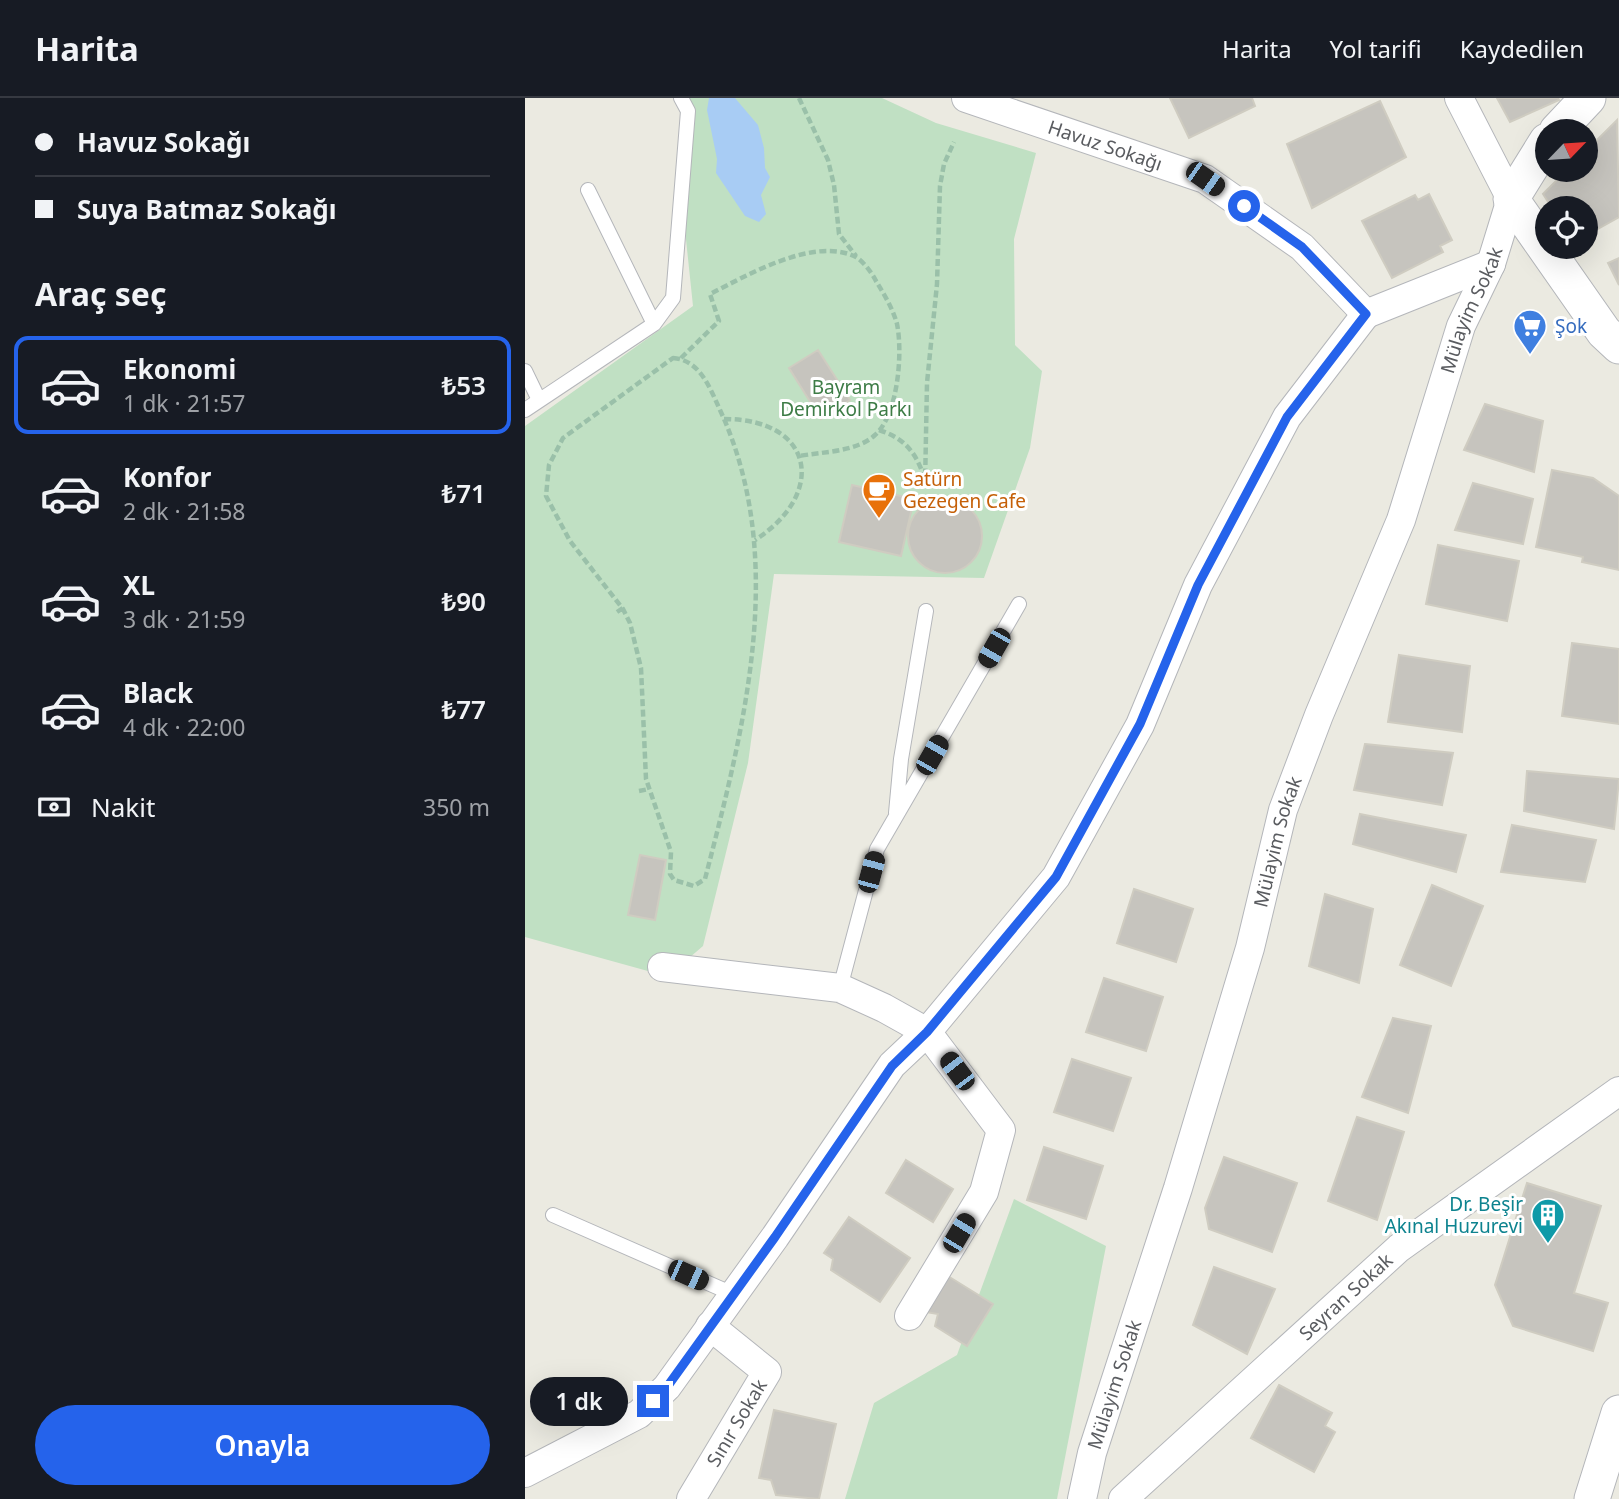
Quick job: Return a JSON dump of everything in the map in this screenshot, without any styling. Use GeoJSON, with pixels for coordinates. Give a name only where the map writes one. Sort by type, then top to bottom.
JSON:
{"type":"FeatureCollection","features":[{"type":"Feature","properties":{"kind":"street","name":"Havuz Sokağı"},"geometry":{"type":"LineString","coordinates":[[966,98],[1205,179],[1302,247],[1366,314]]}},
{"type":"Feature","properties":{"kind":"street"},"geometry":{"type":"LineString","coordinates":[[1459,98],[1511,199],[1604,332],[1619,346]]}},
{"type":"Feature","properties":{"kind":"street"},"geometry":{"type":"LineString","coordinates":[[1568,119],[1585,99]]}},
{"type":"Feature","properties":{"kind":"street"},"geometry":{"type":"LineString","coordinates":[[1511,199],[1535,160]]}},
{"type":"Feature","properties":{"kind":"street","name":"Mülayim Sokak"},"geometry":{"type":"LineString","coordinates":[[1082,1499],[1092,1453],[1178,1188],[1250,948],[1283,810],[1319,715],[1401,520],[1461,326],[1492,264],[1511,199]]}},
{"type":"Feature","properties":{"kind":"street"},"geometry":{"type":"LineString","coordinates":[[525,1473],[639,1414],[667,1387],[892,1066],[927,1032],[1056,877],[1140,724],[1198,585],[1287,417],[1366,314],[1492,264]]}},
{"type":"Feature","properties":{"kind":"street"},"geometry":{"type":"LineString","coordinates":[[662,967],[840,988],[927,1032],[1001,1130],[985,1192],[909,1316]]}},
{"type":"Feature","properties":{"kind":"street","name":"Seyran Sokak"},"geometry":{"type":"LineString","coordinates":[[1123,1499],[1399,1248],[1619,1091]]}},
{"type":"Feature","properties":{"kind":"street","name":"Sınır Sokak"},"geometry":{"type":"LineString","coordinates":[[691,1499],[768,1372],[710,1326]]}},
{"type":"Feature","properties":{"kind":"street"},"geometry":{"type":"LineString","coordinates":[[1592,1499],[1619,1413]]}},
{"type":"Feature","properties":{"kind":"lane"},"geometry":{"type":"LineString","coordinates":[[525,410],[654,324],[673,298],[688,111],[681,98]]}},
{"type":"Feature","properties":{"kind":"lane"},"geometry":{"type":"LineString","coordinates":[[588,190],[654,324]]}},
{"type":"Feature","properties":{"kind":"lane"},"geometry":{"type":"LineString","coordinates":[[525,371],[539,400]]}},
{"type":"Feature","properties":{"kind":"lane"},"geometry":{"type":"LineString","coordinates":[[840,988],[877,849],[1019,604]]}},
{"type":"Feature","properties":{"kind":"lane"},"geometry":{"type":"LineString","coordinates":[[895,819],[901,759],[926,611]]}},
{"type":"Feature","properties":{"kind":"lane"},"geometry":{"type":"LineString","coordinates":[[553,1215],[733,1294]]}},
{"type":"Feature","properties":{"kind":"path"},"geometry":{"type":"LineString","coordinates":[[799,98],[828,160],[834,185],[839,234],[872,274],[897,323],[899,349],[895,388],[887,419],[879,430],[864,442],[799,456]]}},
{"type":"Feature","properties":{"kind":"path"},"geometry":{"type":"LineString","coordinates":[[925,486],[927,383],[937,284],[940,186],[944,164],[954,142]]}},
{"type":"Feature","properties":{"kind":"path"},"geometry":{"type":"LineString","coordinates":[[681,358],[694,365],[701,374],[724,419],[751,502],[758,594],[738,743],[705,879],[694,886],[674,880],[670,874],[671,852],[649,789],[643,757],[641,668],[637,643],[623,608],[584,561],[555,515],[546,496],[549,465],[563,438],[665,362],[681,358],[719,321],[710,294],[766,266],[805,253],[833,252],[856,257]]}},
{"type":"Feature","properties":{"kind":"path"},"geometry":{"type":"LineString","coordinates":[[724,419],[762,422],[788,440],[799,456],[801,486],[795,502],[773,528],[755,540]]}},
{"type":"Feature","properties":{"kind":"path"},"geometry":{"type":"LineString","coordinates":[[879,430],[894,435],[910,447],[919,463],[926,493]]}},
{"type":"Feature","properties":{"kind":"path"},"geometry":{"type":"LineString","coordinates":[[549,517],[555,515]]}},
{"type":"Feature","properties":{"kind":"path"},"geometry":{"type":"LineString","coordinates":[[617,612],[623,608]]}},
{"type":"Feature","properties":{"kind":"path"},"geometry":{"type":"LineString","coordinates":[[639,790],[649,789]]}},
{"type":"Feature","properties":{"kind":"green space","name":"Bayram Demirkol Parkı"},"geometry":{"type":"Polygon","coordinates":[[[688,98],[882,98],[936,123],[1036,153],[1014,239],[1015,345],[1042,371],[1030,448],[984,578],[774,574],[748,763],[703,946],[689,958],[655,973],[525,937],[525,426],[693,306],[685,230],[688,98]]]}},
{"type":"Feature","properties":{"kind":"green space"},"geometry":{"type":"Polygon","coordinates":[[[1014,1199],[1106,1246],[1057,1499],[845,1499],[874,1403],[957,1355],[1014,1199]]]}},
{"type":"Feature","properties":{"kind":"water"},"geometry":{"type":"Polygon","coordinates":[[[709,98],[735,98],[758,125],[764,148],[765,168],[770,177],[761,195],[766,214],[759,222],[745,216],[716,173],[717,159],[707,110],[709,98]]]}},
{"type":"Feature","properties":{"kind":"building"},"geometry":{"type":"Polygon","coordinates":[[[1170,98],[1252,98],[1255,106],[1189,138],[1170,98]]]}},
{"type":"Feature","properties":{"kind":"building"},"geometry":{"type":"Polygon","coordinates":[[[1497,98],[1558,98],[1559,100],[1510,122],[1497,98]]]}},
{"type":"Feature","properties":{"kind":"building"},"geometry":{"type":"Polygon","coordinates":[[[1380,101],[1406,157],[1312,208],[1287,144],[1380,101]]]}},
{"type":"Feature","properties":{"kind":"building"},"geometry":{"type":"Polygon","coordinates":[[[1617,120],[1619,217],[1598,229],[1598,196],[1543,194],[1555,182],[1598,182],[1598,139],[1617,120]]]}},
{"type":"Feature","properties":{"kind":"building"},"geometry":{"type":"Polygon","coordinates":[[[1429,194],[1452,240],[1440,246],[1443,252],[1392,278],[1362,221],[1415,195],[1418,200],[1429,194]]]}},
{"type":"Feature","properties":{"kind":"building"},"geometry":{"type":"Polygon","coordinates":[[[1619,258],[1619,285],[1608,263],[1619,258]]]}},
{"type":"Feature","properties":{"kind":"building"},"geometry":{"type":"Polygon","coordinates":[[[818,350],[850,400],[821,419],[789,368],[818,350]]]}},
{"type":"Feature","properties":{"kind":"building"},"geometry":{"type":"Polygon","coordinates":[[[1485,404],[1543,421],[1534,472],[1464,450],[1485,404]]]}},
{"type":"Feature","properties":{"kind":"building"},"geometry":{"type":"Polygon","coordinates":[[[1552,470],[1593,478],[1619,496],[1619,570],[1582,562],[1583,557],[1536,547],[1552,470]]]}},
{"type":"Feature","properties":{"kind":"building"},"geometry":{"type":"Polygon","coordinates":[[[1473,483],[1533,499],[1523,544],[1455,530],[1473,483]]]}},
{"type":"Feature","properties":{"kind":"building"},"geometry":{"type":"Polygon","coordinates":[[[852,485],[914,499],[901,556],[839,542],[852,485]]]}},
{"type":"Feature","properties":{"kind":"building"},"geometry":{"type":"Polygon","coordinates":[[[945,499],[966,505],[976,515],[982,536],[976,557],[966,567],[945,573],[924,567],[914,557],[908,536],[914,515],[924,505],[945,499]]]}},
{"type":"Feature","properties":{"kind":"building"},"geometry":{"type":"Polygon","coordinates":[[[1438,545],[1519,561],[1507,621],[1426,604],[1438,545]]]}},
{"type":"Feature","properties":{"kind":"building"},"geometry":{"type":"Polygon","coordinates":[[[1572,643],[1619,649],[1619,724],[1562,716],[1572,643]]]}},
{"type":"Feature","properties":{"kind":"building"},"geometry":{"type":"Polygon","coordinates":[[[1399,655],[1470,666],[1462,732],[1388,722],[1399,655]]]}},
{"type":"Feature","properties":{"kind":"building"},"geometry":{"type":"Polygon","coordinates":[[[1365,744],[1453,753],[1442,805],[1354,790],[1365,744]]]}},
{"type":"Feature","properties":{"kind":"building"},"geometry":{"type":"Polygon","coordinates":[[[1527,771],[1619,779],[1614,829],[1524,811],[1527,771]]]}},
{"type":"Feature","properties":{"kind":"building"},"geometry":{"type":"Polygon","coordinates":[[[1360,814],[1466,835],[1456,872],[1353,844],[1360,814]]]}},
{"type":"Feature","properties":{"kind":"building"},"geometry":{"type":"Polygon","coordinates":[[[1512,825],[1596,840],[1585,882],[1501,872],[1512,825]]]}},
{"type":"Feature","properties":{"kind":"building"},"geometry":{"type":"Polygon","coordinates":[[[640,855],[666,860],[655,920],[628,915],[640,855]]]}},
{"type":"Feature","properties":{"kind":"building"},"geometry":{"type":"Polygon","coordinates":[[[1432,885],[1483,906],[1451,986],[1400,965],[1432,885]]]}},
{"type":"Feature","properties":{"kind":"building"},"geometry":{"type":"Polygon","coordinates":[[[1134,889],[1193,909],[1176,962],[1117,943],[1134,889]]]}},
{"type":"Feature","properties":{"kind":"building"},"geometry":{"type":"Polygon","coordinates":[[[1325,894],[1373,909],[1359,983],[1309,966],[1325,894]]]}},
{"type":"Feature","properties":{"kind":"building"},"geometry":{"type":"Polygon","coordinates":[[[1104,978],[1163,997],[1146,1051],[1086,1032],[1104,978]]]}},
{"type":"Feature","properties":{"kind":"building"},"geometry":{"type":"Polygon","coordinates":[[[1393,1018],[1431,1026],[1408,1113],[1362,1097],[1393,1018]]]}},
{"type":"Feature","properties":{"kind":"building"},"geometry":{"type":"Polygon","coordinates":[[[1072,1059],[1131,1078],[1113,1131],[1054,1112],[1072,1059]]]}},
{"type":"Feature","properties":{"kind":"building"},"geometry":{"type":"Polygon","coordinates":[[[1357,1117],[1404,1132],[1377,1220],[1328,1201],[1357,1117]]]}},
{"type":"Feature","properties":{"kind":"building"},"geometry":{"type":"Polygon","coordinates":[[[1044,1147],[1103,1166],[1086,1219],[1027,1200],[1044,1147]]]}},
{"type":"Feature","properties":{"kind":"building"},"geometry":{"type":"Polygon","coordinates":[[[1224,1157],[1297,1183],[1272,1252],[1209,1229],[1205,1208],[1224,1157]]]}},
{"type":"Feature","properties":{"kind":"building"},"geometry":{"type":"Polygon","coordinates":[[[906,1160],[953,1189],[933,1222],[886,1193],[906,1160]]]}},
{"type":"Feature","properties":{"kind":"building","name":"Dr. Beşir Akınal Huzurevi"},"geometry":{"type":"Polygon","coordinates":[[[1527,1183],[1601,1206],[1574,1293],[1608,1303],[1593,1351],[1513,1326],[1495,1285],[1527,1183]]]}},
{"type":"Feature","properties":{"kind":"building"},"geometry":{"type":"Polygon","coordinates":[[[849,1217],[910,1258],[880,1302],[831,1270],[833,1259],[824,1253],[849,1217]]]}},
{"type":"Feature","properties":{"kind":"building"},"geometry":{"type":"Polygon","coordinates":[[[1214,1267],[1275,1289],[1247,1354],[1193,1325],[1214,1267]]]}},
{"type":"Feature","properties":{"kind":"building"},"geometry":{"type":"Polygon","coordinates":[[[943,1273],[993,1304],[967,1346],[935,1326],[938,1314],[920,1311],[943,1273]]]}},
{"type":"Feature","properties":{"kind":"building"},"geometry":{"type":"Polygon","coordinates":[[[1279,1385],[1332,1413],[1325,1426],[1335,1432],[1314,1472],[1251,1438],[1279,1385]]]}},
{"type":"Feature","properties":{"kind":"building"},"geometry":{"type":"Polygon","coordinates":[[[774,1410],[836,1424],[819,1499],[776,1495],[771,1480],[759,1478],[774,1410]]]}},
{"type":"Feature","properties":{"kind":"place","name":"Şok"},"geometry":{"type":"Point","coordinates":[1530,356]}},
{"type":"Feature","properties":{"kind":"place","name":"Satürn Gezegen Cafe"},"geometry":{"type":"Point","coordinates":[879,520]}},
{"type":"Feature","properties":{"kind":"place","name":"Dr. Beşir Akınal Huzurevi"},"geometry":{"type":"Point","coordinates":[1548,1245]}},
{"type":"Feature","properties":{"kind":"route"},"geometry":{"type":"LineString","coordinates":[[653,1401],[667,1387],[775,1237],[892,1066],[927,1032],[1056,877],[1140,724],[1198,585],[1287,417],[1366,314],[1302,247],[1244,206]]}}]}
